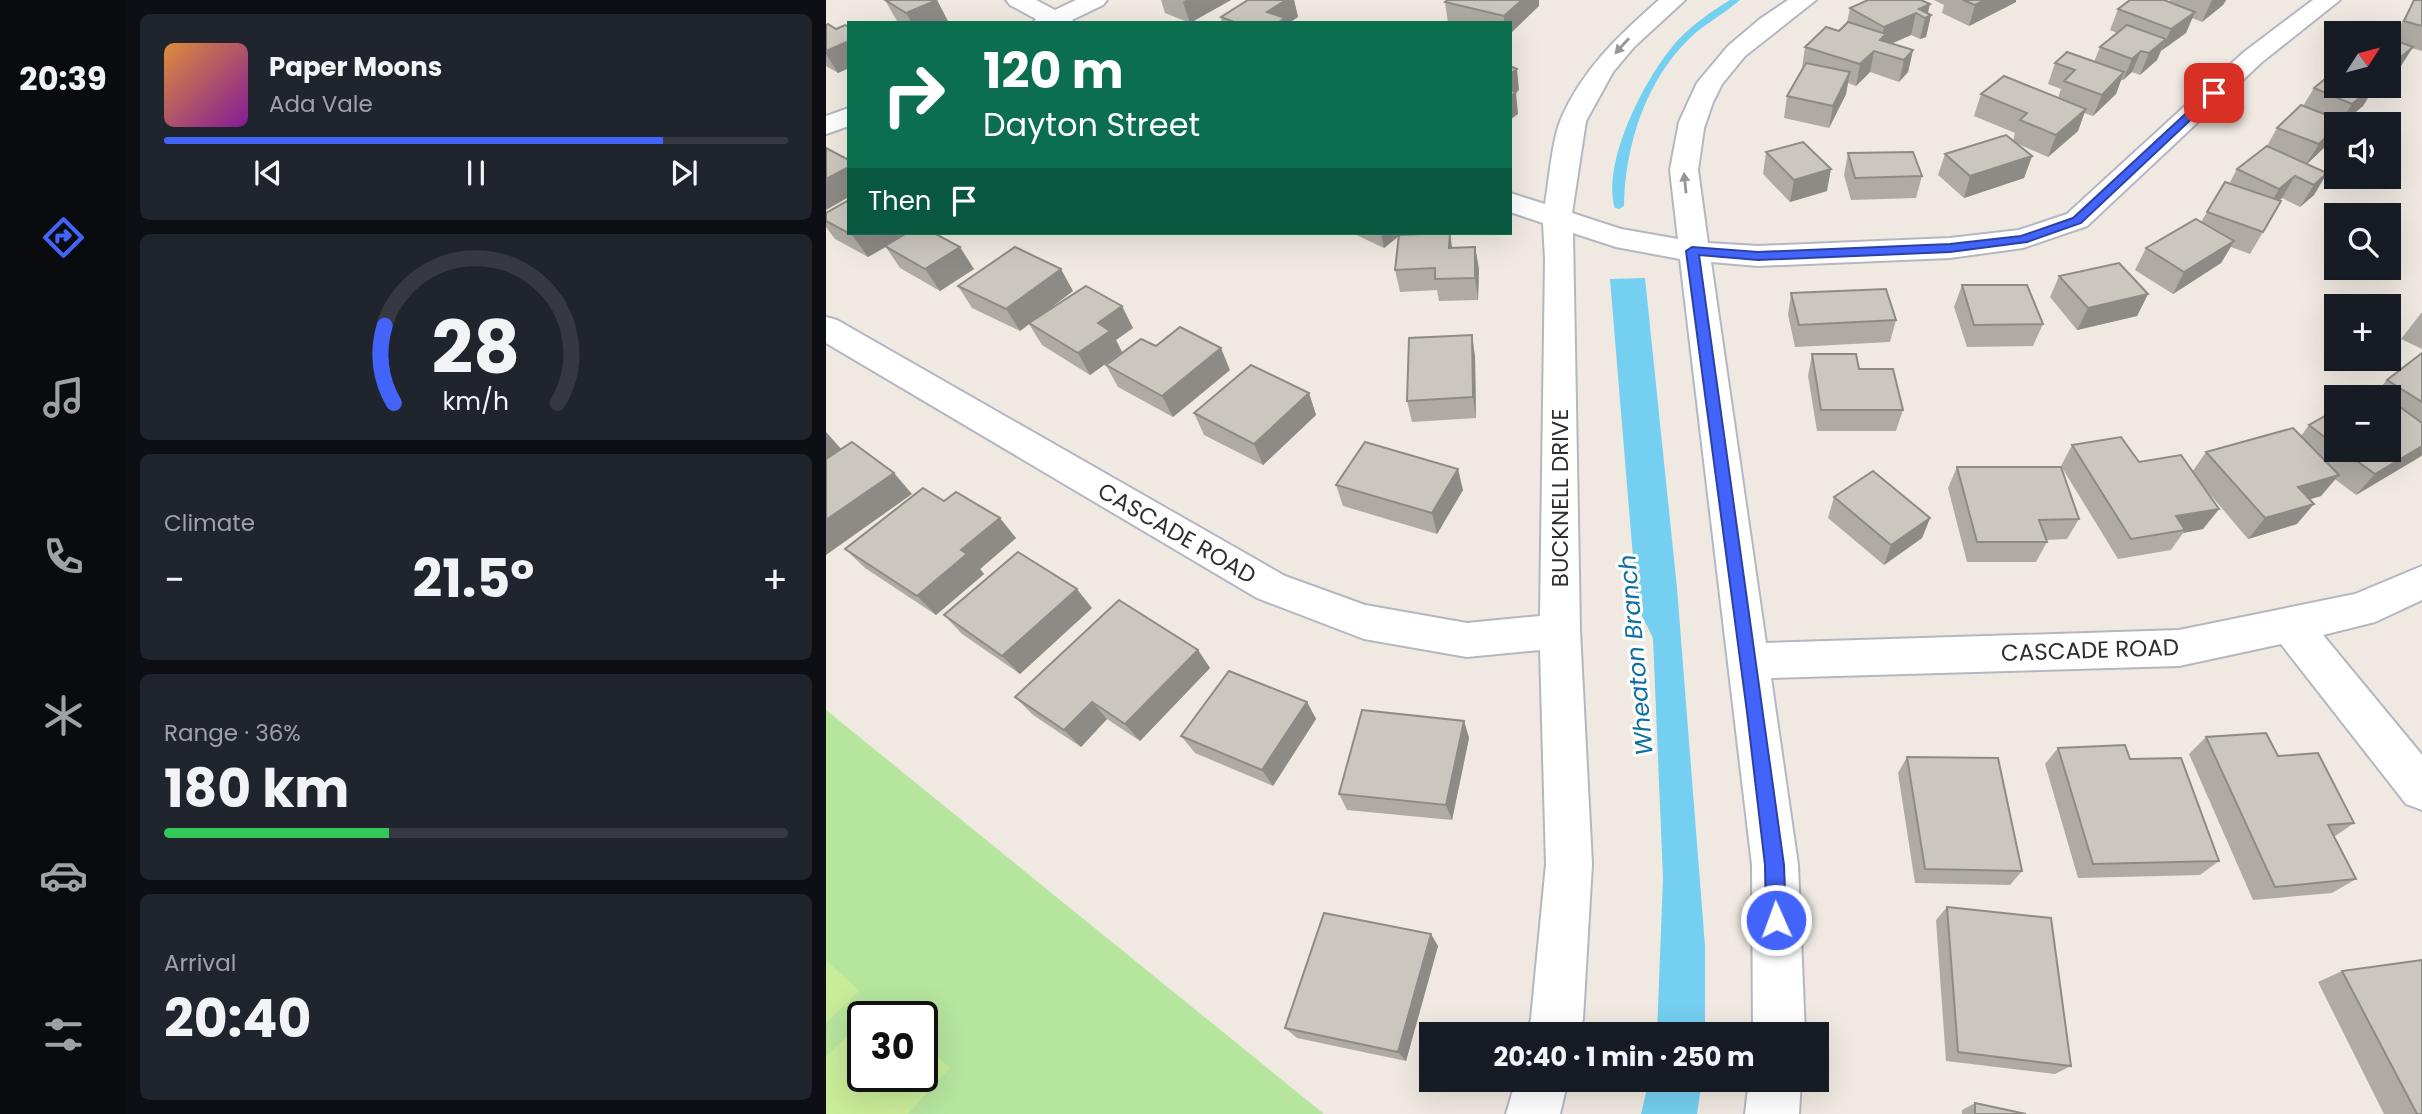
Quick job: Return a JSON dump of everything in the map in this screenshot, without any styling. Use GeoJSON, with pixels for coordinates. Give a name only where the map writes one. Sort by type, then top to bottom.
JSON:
{"type":"FeatureCollection","features":[{"type":"Feature","properties":{"kind":"street"},"geometry":{"type":"LineString","coordinates":[[1018,0],[1053,21],[1095,0]]}},
{"type":"Feature","properties":{"kind":"street","name":"BUCKNELL DRIVE"},"geometry":{"type":"LineString","coordinates":[[1556,1022],[1569,864],[1560,631],[1560,259],[1557,218],[1573,121],[1602,69],[1625,42],[1673,0]]}},
{"type":"Feature","properties":{"kind":"street"},"geometry":{"type":"LineString","coordinates":[[1780,1022],[1775,865],[1692,251],[1684,170],[1692,121],[1708,86],[1728,58],[1760,27],[1804,0]]}},
{"type":"Feature","properties":{"kind":"street"},"geometry":{"type":"LineString","coordinates":[[1512,203],[1616,238],[1692,251],[1758,256],[1950,248],[2023,239],[2077,220],[2253,57],[2328,0]]}},
{"type":"Feature","properties":{"kind":"street"},"geometry":{"type":"LineString","coordinates":[[826,126],[847,117]]}},
{"type":"Feature","properties":{"kind":"street","name":"CASCADE ROAD"},"geometry":{"type":"LineString","coordinates":[[826,328],[1270,587],[1364,622],[1467,640],[1560,631]]}},
{"type":"Feature","properties":{"kind":"street","name":"CASCADE ROAD"},"geometry":{"type":"LineString","coordinates":[[1749,661],[2179,648],[2361,610],[2422,582]]}},
{"type":"Feature","properties":{"kind":"street"},"geometry":{"type":"LineString","coordinates":[[2291,626],[2422,789]]}},
{"type":"Feature","properties":{"kind":"street"},"geometry":{"type":"LineString","coordinates":[[1534,1114],[1539,1092]]}},
{"type":"Feature","properties":{"kind":"street"},"geometry":{"type":"LineString","coordinates":[[1772,1114],[1774,1092]]}},
{"type":"Feature","properties":{"kind":"green space"},"geometry":{"type":"Polygon","coordinates":[[[826,710],[1324,1114],[826,1114],[826,710]]]}},
{"type":"Feature","properties":{"kind":"green space"},"geometry":{"type":"Polygon","coordinates":[[[826,960],[859,991],[826,1023],[826,960]]]}},
{"type":"Feature","properties":{"kind":"green space"},"geometry":{"type":"Polygon","coordinates":[[[847,1036],[847,1092],[928,1092],[908,1114],[826,1114],[826,1057],[847,1036]]]}},
{"type":"Feature","properties":{"kind":"green space"},"geometry":{"type":"Polygon","coordinates":[[[938,1057],[950,1068],[938,1081],[938,1057]]]}},
{"type":"Feature","properties":{"kind":"water"},"geometry":{"type":"Polygon","coordinates":[[[1645,278],[1677,588],[1705,946],[1705,1022],[1657,1022],[1663,878],[1653,638],[1637,606],[1610,279],[1645,278]]]}},
{"type":"Feature","properties":{"kind":"water"},"geometry":{"type":"Polygon","coordinates":[[[1646,1092],[1700,1092],[1697,1114],[1641,1114],[1646,1092]]]}},
{"type":"Feature","properties":{"kind":"building"},"geometry":{"type":"Polygon","coordinates":[[[885,0],[937,0],[906,13],[885,0]]]}},
{"type":"Feature","properties":{"kind":"building"},"geometry":{"type":"Polygon","coordinates":[[[1248,0],[1286,0],[1267,12],[1285,18],[1280,21],[1232,21],[1221,17],[1248,0]]]}},
{"type":"Feature","properties":{"kind":"building"},"geometry":{"type":"Polygon","coordinates":[[[1522,0],[1504,16],[1445,2],[1522,0]]]}},
{"type":"Feature","properties":{"kind":"building"},"geometry":{"type":"Polygon","coordinates":[[[1868,0],[1921,0],[1930,4],[1919,9],[1931,15],[1925,18],[1916,13],[1884,27],[1850,8],[1868,0]]]}},
{"type":"Feature","properties":{"kind":"building"},"geometry":{"type":"Polygon","coordinates":[[[1963,0],[1985,0],[1975,5],[1963,0]]]}},
{"type":"Feature","properties":{"kind":"building"},"geometry":{"type":"Polygon","coordinates":[[[2130,0],[2164,0],[2195,12],[2171,29],[2118,9],[2130,0]]]}},
{"type":"Feature","properties":{"kind":"building"},"geometry":{"type":"Polygon","coordinates":[[[2414,0],[2422,0],[2422,26],[2404,21],[2414,0]]]}},
{"type":"Feature","properties":{"kind":"building"},"geometry":{"type":"Polygon","coordinates":[[[1848,22],[1886,34],[1880,40],[1913,50],[1904,60],[1874,51],[1860,64],[1805,47],[1826,27],[1839,31],[1848,22]]]}},
{"type":"Feature","properties":{"kind":"building"},"geometry":{"type":"Polygon","coordinates":[[[826,25],[836,29],[847,26],[847,42],[826,51],[826,25]]]}},
{"type":"Feature","properties":{"kind":"building"},"geometry":{"type":"Polygon","coordinates":[[[2127,25],[2166,39],[2149,53],[2141,51],[2132,59],[2100,47],[2127,25]]]}},
{"type":"Feature","properties":{"kind":"building"},"geometry":{"type":"Polygon","coordinates":[[[2401,42],[2413,47],[2401,57],[2401,42]]]}},
{"type":"Feature","properties":{"kind":"building"},"geometry":{"type":"Polygon","coordinates":[[[2067,52],[2124,72],[2102,95],[2064,81],[2075,70],[2055,63],[2067,52]]]}},
{"type":"Feature","properties":{"kind":"building"},"geometry":{"type":"Polygon","coordinates":[[[1806,63],[1850,72],[1833,106],[1787,96],[1806,63]]]}},
{"type":"Feature","properties":{"kind":"building"},"geometry":{"type":"Polygon","coordinates":[[[2004,76],[2086,109],[2056,135],[2020,120],[2027,113],[1981,94],[2004,76]]]}},
{"type":"Feature","properties":{"kind":"building"},"geometry":{"type":"Polygon","coordinates":[[[2324,80],[2324,92],[2314,88],[2324,80]]]}},
{"type":"Feature","properties":{"kind":"building"},"geometry":{"type":"Polygon","coordinates":[[[2338,98],[2359,98],[2352,104],[2338,98]]]}},
{"type":"Feature","properties":{"kind":"building"},"geometry":{"type":"Polygon","coordinates":[[[2301,105],[2324,114],[2324,139],[2319,144],[2277,128],[2301,105]]]}},
{"type":"Feature","properties":{"kind":"building"},"geometry":{"type":"Polygon","coordinates":[[[2006,135],[2032,156],[1970,176],[1945,154],[2006,135]]]}},
{"type":"Feature","properties":{"kind":"building"},"geometry":{"type":"Polygon","coordinates":[[[1803,142],[1831,169],[1794,180],[1766,152],[1803,142]]]}},
{"type":"Feature","properties":{"kind":"building"},"geometry":{"type":"Polygon","coordinates":[[[2267,146],[2324,172],[2324,176],[2314,185],[2295,176],[2279,189],[2237,169],[2267,146]]]}},
{"type":"Feature","properties":{"kind":"building"},"geometry":{"type":"Polygon","coordinates":[[[826,148],[847,159],[847,168],[826,179],[826,148]]]}},
{"type":"Feature","properties":{"kind":"building"},"geometry":{"type":"Polygon","coordinates":[[[1913,152],[1922,176],[1855,178],[1848,153],[1913,152]]]}},
{"type":"Feature","properties":{"kind":"building"},"geometry":{"type":"Polygon","coordinates":[[[2225,182],[2281,201],[2263,232],[2207,212],[2225,182]]]}},
{"type":"Feature","properties":{"kind":"building"},"geometry":{"type":"Polygon","coordinates":[[[847,201],[847,232],[826,221],[826,213],[847,201]]]}},
{"type":"Feature","properties":{"kind":"building"},"geometry":{"type":"Polygon","coordinates":[[[2196,219],[2234,241],[2184,272],[2146,248],[2196,219]]]}},
{"type":"Feature","properties":{"kind":"building"},"geometry":{"type":"Polygon","coordinates":[[[904,235],[938,235],[960,247],[925,269],[885,246],[904,235]]]}},
{"type":"Feature","properties":{"kind":"building"},"geometry":{"type":"Polygon","coordinates":[[[1399,235],[1450,235],[1449,248],[1475,247],[1475,278],[1435,279],[1435,268],[1395,270],[1399,235]]]}},
{"type":"Feature","properties":{"kind":"building"},"geometry":{"type":"Polygon","coordinates":[[[1015,247],[1061,269],[1006,309],[958,286],[1015,247]]]}},
{"type":"Feature","properties":{"kind":"building"},"geometry":{"type":"Polygon","coordinates":[[[2119,263],[2148,294],[2088,308],[2059,276],[2119,263]]]}},
{"type":"Feature","properties":{"kind":"building"},"geometry":{"type":"Polygon","coordinates":[[[1962,285],[2027,285],[2043,324],[1974,325],[1962,285]]]}},
{"type":"Feature","properties":{"kind":"building"},"geometry":{"type":"Polygon","coordinates":[[[1086,286],[1122,306],[1098,323],[1110,331],[1078,353],[1029,323],[1086,286]]]}},
{"type":"Feature","properties":{"kind":"building"},"geometry":{"type":"Polygon","coordinates":[[[1886,289],[1896,320],[1799,325],[1791,293],[1886,289]]]}},
{"type":"Feature","properties":{"kind":"building"},"geometry":{"type":"Polygon","coordinates":[[[1180,327],[1221,348],[1162,396],[1106,365],[1141,339],[1156,346],[1180,327]]]}},
{"type":"Feature","properties":{"kind":"building"},"geometry":{"type":"Polygon","coordinates":[[[1472,335],[1473,397],[1407,401],[1409,338],[1472,335]]]}},
{"type":"Feature","properties":{"kind":"building"},"geometry":{"type":"Polygon","coordinates":[[[2422,353],[2422,402],[2401,389],[2401,385],[2387,380],[2422,353]]]}},
{"type":"Feature","properties":{"kind":"building"},"geometry":{"type":"Polygon","coordinates":[[[1812,354],[1856,354],[1859,369],[1893,369],[1903,410],[1821,410],[1812,354]]]}},
{"type":"Feature","properties":{"kind":"building"},"geometry":{"type":"Polygon","coordinates":[[[1251,365],[1309,393],[1254,444],[1194,413],[1251,365]]]}},
{"type":"Feature","properties":{"kind":"building"},"geometry":{"type":"Polygon","coordinates":[[[2401,408],[2422,423],[2422,446],[2401,459],[2401,408]]]}},
{"type":"Feature","properties":{"kind":"building"},"geometry":{"type":"Polygon","coordinates":[[[2324,417],[2324,437],[2309,425],[2324,417]]]}},
{"type":"Feature","properties":{"kind":"building"},"geometry":{"type":"Polygon","coordinates":[[[2293,428],[2339,475],[2298,487],[2314,504],[2265,518],[2206,452],[2293,428]]]}},
{"type":"Feature","properties":{"kind":"building"},"geometry":{"type":"Polygon","coordinates":[[[2121,437],[2139,462],[2181,455],[2219,509],[2176,516],[2185,530],[2131,539],[2072,445],[2121,437]]]}},
{"type":"Feature","properties":{"kind":"building"},"geometry":{"type":"Polygon","coordinates":[[[852,442],[894,473],[826,520],[826,459],[852,442]]]}},
{"type":"Feature","properties":{"kind":"building"},"geometry":{"type":"Polygon","coordinates":[[[1365,442],[1458,469],[1432,513],[1336,485],[1365,442]]]}},
{"type":"Feature","properties":{"kind":"building"},"geometry":{"type":"Polygon","coordinates":[[[2358,462],[2395,462],[2375,474],[2358,462]]]}},
{"type":"Feature","properties":{"kind":"building"},"geometry":{"type":"Polygon","coordinates":[[[1957,467],[2061,467],[2079,519],[2039,520],[2047,542],[1977,542],[1957,467]]]}},
{"type":"Feature","properties":{"kind":"building"},"geometry":{"type":"Polygon","coordinates":[[[1873,471],[1930,518],[1891,545],[1834,497],[1873,471]]]}},
{"type":"Feature","properties":{"kind":"building"},"geometry":{"type":"Polygon","coordinates":[[[923,488],[944,501],[956,492],[1000,518],[961,550],[967,554],[917,596],[845,549],[923,488]]]}},
{"type":"Feature","properties":{"kind":"building"},"geometry":{"type":"Polygon","coordinates":[[[1018,552],[1077,589],[1002,656],[944,615],[1018,552]]]}},
{"type":"Feature","properties":{"kind":"building"},"geometry":{"type":"Polygon","coordinates":[[[1119,600],[1198,650],[1125,724],[1092,702],[1064,730],[1015,697],[1119,600]]]}},
{"type":"Feature","properties":{"kind":"building"},"geometry":{"type":"Polygon","coordinates":[[[1229,671],[1307,702],[1262,770],[1181,736],[1229,671]]]}},
{"type":"Feature","properties":{"kind":"building"},"geometry":{"type":"Polygon","coordinates":[[[1362,710],[1464,721],[1446,805],[1339,794],[1362,710]]]}},
{"type":"Feature","properties":{"kind":"building"},"geometry":{"type":"Polygon","coordinates":[[[2266,733],[2278,756],[2318,753],[2354,823],[2328,825],[2356,879],[2275,887],[2206,737],[2266,733]]]}},
{"type":"Feature","properties":{"kind":"building"},"geometry":{"type":"Polygon","coordinates":[[[2125,745],[2130,759],[2181,758],[2219,861],[2093,864],[2058,748],[2125,745]]]}},
{"type":"Feature","properties":{"kind":"building"},"geometry":{"type":"Polygon","coordinates":[[[1907,757],[1998,758],[2022,871],[1925,869],[1907,757]]]}},
{"type":"Feature","properties":{"kind":"building"},"geometry":{"type":"Polygon","coordinates":[[[1947,907],[2051,918],[2071,1066],[1958,1052],[1947,907]]]}},
{"type":"Feature","properties":{"kind":"building"},"geometry":{"type":"Polygon","coordinates":[[[1324,913],[1431,934],[1398,1052],[1285,1028],[1324,913]]]}},
{"type":"Feature","properties":{"kind":"building"},"geometry":{"type":"Polygon","coordinates":[[[2422,960],[2422,1114],[2417,1114],[2342,971],[2422,960]]]}},
{"type":"Feature","properties":{"kind":"building"},"geometry":{"type":"Polygon","coordinates":[[[1975,1103],[2026,1114],[1975,1114],[1975,1103]]]}},
{"type":"Feature","properties":{"kind":"waterway","name":"Wheaton Branch"},"geometry":{"type":"LineString","coordinates":[[1619,206],[1619,184],[1627,140],[1654,79],[1686,37],[1736,0]]}},
{"type":"Feature","properties":{"kind":"route"},"geometry":{"type":"LineString","coordinates":[[1776,920],[1775,865],[1756,712],[1692,251],[1758,256],[1950,248],[2023,239],[2077,220],[2214,93]]}}]}
